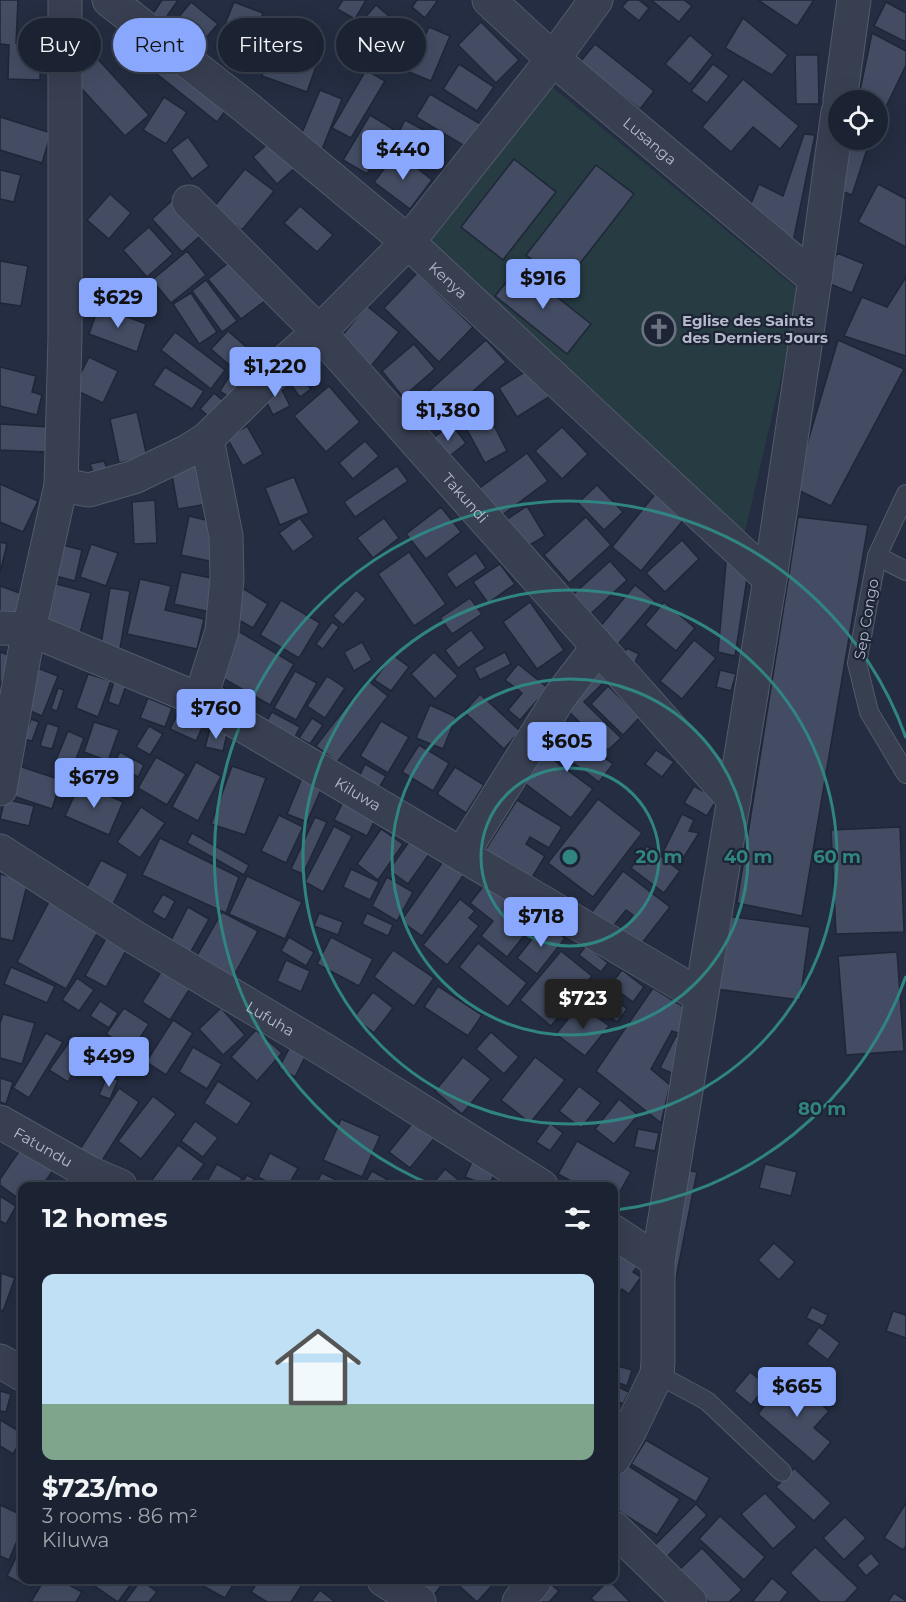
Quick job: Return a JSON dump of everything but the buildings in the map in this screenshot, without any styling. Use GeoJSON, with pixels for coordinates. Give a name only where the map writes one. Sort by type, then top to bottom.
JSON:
{"type":"FeatureCollection","features":[{"type":"Feature","properties":{"kind":"street"},"geometry":{"type":"LineString","coordinates":[[0,789],[14,629],[61,485],[65,336],[65,0]]}},
{"type":"Feature","properties":{"kind":"street","name":"Kenya"},"geometry":{"type":"LineString","coordinates":[[109,0],[247,108],[408,242],[770,579]]}},
{"type":"Feature","properties":{"kind":"street","name":"Lusanga"},"geometry":{"type":"LineString","coordinates":[[489,0],[553,59],[815,279]]}},
{"type":"Feature","properties":{"kind":"street"},"geometry":{"type":"LineString","coordinates":[[61,485],[89,490],[134,477],[188,451],[207,439],[287,360],[319,332],[408,242],[553,59],[596,0]]}},
{"type":"Feature","properties":{"kind":"street"},"geometry":{"type":"LineString","coordinates":[[841,90],[854,0]]}},
{"type":"Feature","properties":{"kind":"street"},"geometry":{"type":"LineString","coordinates":[[618,1451],[657,1374],[658,1261],[770,579],[833,150]]}},
{"type":"Feature","properties":{"kind":"street","name":"Takundi"},"geometry":{"type":"LineString","coordinates":[[189,202],[319,332],[734,800]]}},
{"type":"Feature","properties":{"kind":"street"},"geometry":{"type":"LineString","coordinates":[[200,700],[222,631],[227,579],[226,536],[207,439]]}},
{"type":"Feature","properties":{"kind":"street","name":"Kiluwa"},"geometry":{"type":"LineString","coordinates":[[14,629],[200,700],[701,996]]}},
{"type":"Feature","properties":{"kind":"street"},"geometry":{"type":"LineString","coordinates":[[462,854],[559,698],[598,647]]}},
{"type":"Feature","properties":{"kind":"street","name":"Lufuha"},"geometry":{"type":"LineString","coordinates":[[0,851],[134,937],[326,1051],[518,1181]]}},
{"type":"Feature","properties":{"kind":"street","name":"Fatundu"},"geometry":{"type":"LineString","coordinates":[[0,1122],[90,1173],[111,1182]]}},
{"type":"Feature","properties":{"kind":"street"},"geometry":{"type":"LineString","coordinates":[[618,1235],[658,1261]]}},
{"type":"Feature","properties":{"kind":"street"},"geometry":{"type":"LineString","coordinates":[[0,1361],[18,1372]]}},
{"type":"Feature","properties":{"kind":"street"},"geometry":{"type":"LineString","coordinates":[[618,1532],[690,1602]]}},
{"type":"Feature","properties":{"kind":"street"},"geometry":{"type":"LineString","coordinates":[[390,1584],[419,1602]]}},
{"type":"Feature","properties":{"kind":"street"},"geometry":{"type":"LineString","coordinates":[[519,1602],[533,1584]]}},
{"type":"Feature","properties":{"kind":"lane","name":"Sep Congo"},"geometry":{"type":"LineString","coordinates":[[906,494],[877,556],[857,663],[869,712],[906,774]]}},
{"type":"Feature","properties":{"kind":"lane"},"geometry":{"type":"LineString","coordinates":[[877,556],[906,572]]}},
{"type":"Feature","properties":{"kind":"lane"},"geometry":{"type":"LineString","coordinates":[[657,1374],[707,1401],[782,1472]]}},
{"type":"Feature","properties":{"kind":"shaded area"},"geometry":{"type":"Polygon","coordinates":[[[545,81],[801,292],[741,549],[420,245],[545,81]]]}},
{"type":"Feature","properties":{"kind":"place","name":"Eglise des Saints des Derniers Jours"},"geometry":{"type":"Point","coordinates":[659,329]}}]}
